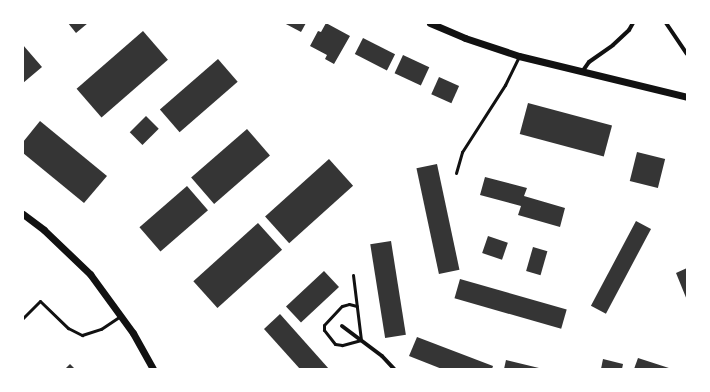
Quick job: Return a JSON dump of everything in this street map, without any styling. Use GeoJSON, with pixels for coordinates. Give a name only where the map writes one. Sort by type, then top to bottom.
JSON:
{"type":"FeatureCollection","features":[{"type":"Feature","properties":{"kind":"street"},"geometry":{"type":"LineString","coordinates":[[430,23],[465,38],[519,56],[687,97]]}},
{"type":"Feature","properties":{"kind":"street"},"geometry":{"type":"LineString","coordinates":[[582,72],[589,62],[629,30],[633,23]]}},
{"type":"Feature","properties":{"kind":"street"},"geometry":{"type":"LineString","coordinates":[[666,23],[687,54]]}},
{"type":"Feature","properties":{"kind":"street"},"geometry":{"type":"LineString","coordinates":[[23,214],[44,230],[90,274],[121,315],[152,369]]}},
{"type":"Feature","properties":{"kind":"street"},"geometry":{"type":"LineString","coordinates":[[342,326],[382,356],[394,369]]}},
{"type":"Feature","properties":{"kind":"lane"},"geometry":{"type":"LineString","coordinates":[[456,173],[462,152],[506,85],[519,56]]}},
{"type":"Feature","properties":{"kind":"lane"},"geometry":{"type":"LineString","coordinates":[[353,275],[357,306],[361,340],[342,345],[336,344],[324,330],[324,324],[342,306],[349,304],[357,306]]}},
{"type":"Feature","properties":{"kind":"lane"},"geometry":{"type":"LineString","coordinates":[[23,318],[40,301],[68,328],[82,335],[101,329],[121,315]]}},
{"type":"Feature","properties":{"kind":"building"},"geometry":{"type":"Polygon","coordinates":[[[68,23],[88,23],[76,33],[68,23]]]}},
{"type":"Feature","properties":{"kind":"building"},"geometry":{"type":"Polygon","coordinates":[[[284,23],[306,23],[301,32],[284,23]]]}},
{"type":"Feature","properties":{"kind":"building"},"geometry":{"type":"Polygon","coordinates":[[[326,23],[350,36],[334,64],[325,59],[327,55],[310,46],[318,31],[321,32],[326,23]]]}},
{"type":"Feature","properties":{"kind":"building"},"geometry":{"type":"Polygon","coordinates":[[[143,31],[168,60],[102,117],[77,89],[143,31]]]}},
{"type":"Feature","properties":{"kind":"building"},"geometry":{"type":"Polygon","coordinates":[[[363,38],[395,54],[387,70],[355,54],[363,38]]]}},
{"type":"Feature","properties":{"kind":"building"},"geometry":{"type":"Polygon","coordinates":[[[23,45],[42,67],[23,83],[23,45]]]}},
{"type":"Feature","properties":{"kind":"building"},"geometry":{"type":"Polygon","coordinates":[[[403,55],[429,67],[421,85],[395,73],[403,55]]]}},
{"type":"Feature","properties":{"kind":"building"},"geometry":{"type":"Polygon","coordinates":[[[218,59],[238,82],[180,132],[160,110],[218,59]]]}},
{"type":"Feature","properties":{"kind":"building"},"geometry":{"type":"Polygon","coordinates":[[[439,77],[459,86],[451,103],[431,94],[439,77]]]}},
{"type":"Feature","properties":{"kind":"building"},"geometry":{"type":"Polygon","coordinates":[[[528,103],[612,126],[604,156],[520,134],[528,103]]]}},
{"type":"Feature","properties":{"kind":"building"},"geometry":{"type":"Polygon","coordinates":[[[146,116],[159,129],[142,145],[130,132],[146,116]]]}},
{"type":"Feature","properties":{"kind":"building"},"geometry":{"type":"Polygon","coordinates":[[[40,121],[107,176],[84,203],[23,153],[23,142],[40,121]]]}},
{"type":"Feature","properties":{"kind":"building"},"geometry":{"type":"Polygon","coordinates":[[[247,129],[270,155],[214,204],[191,178],[247,129]]]}},
{"type":"Feature","properties":{"kind":"building"},"geometry":{"type":"Polygon","coordinates":[[[637,152],[665,159],[658,188],[630,181],[637,152]]]}},
{"type":"Feature","properties":{"kind":"building"},"geometry":{"type":"Polygon","coordinates":[[[329,159],[353,186],[289,243],[265,217],[329,159]]]}},
{"type":"Feature","properties":{"kind":"building"},"geometry":{"type":"Polygon","coordinates":[[[437,164],[459,270],[439,274],[416,168],[437,164]]]}},
{"type":"Feature","properties":{"kind":"building"},"geometry":{"type":"Polygon","coordinates":[[[485,177],[527,188],[524,196],[565,208],[560,227],[518,215],[521,206],[480,195],[485,177]]]}},
{"type":"Feature","properties":{"kind":"building"},"geometry":{"type":"Polygon","coordinates":[[[187,186],[208,210],[160,251],[139,227],[187,186]]]}},
{"type":"Feature","properties":{"kind":"building"},"geometry":{"type":"Polygon","coordinates":[[[636,221],[651,229],[606,314],[591,306],[636,221]]]}},
{"type":"Feature","properties":{"kind":"building"},"geometry":{"type":"Polygon","coordinates":[[[258,223],[282,250],[217,308],[193,281],[258,223]]]}},
{"type":"Feature","properties":{"kind":"building"},"geometry":{"type":"Polygon","coordinates":[[[488,236],[508,243],[502,260],[482,253],[488,236]]]}},
{"type":"Feature","properties":{"kind":"building"},"geometry":{"type":"Polygon","coordinates":[[[391,241],[406,335],[385,338],[370,244],[391,241]]]}},
{"type":"Feature","properties":{"kind":"building"},"geometry":{"type":"Polygon","coordinates":[[[533,247],[547,251],[541,275],[526,271],[533,247]]]}},
{"type":"Feature","properties":{"kind":"building"},"geometry":{"type":"Polygon","coordinates":[[[687,268],[687,300],[676,273],[687,268]]]}},
{"type":"Feature","properties":{"kind":"building"},"geometry":{"type":"Polygon","coordinates":[[[324,271],[339,287],[301,323],[286,306],[324,271]]]}},
{"type":"Feature","properties":{"kind":"building"},"geometry":{"type":"Polygon","coordinates":[[[460,279],[567,310],[561,329],[454,298],[460,279]]]}},
{"type":"Feature","properties":{"kind":"building"},"geometry":{"type":"Polygon","coordinates":[[[280,314],[329,369],[300,369],[264,329],[280,314]]]}},
{"type":"Feature","properties":{"kind":"building"},"geometry":{"type":"Polygon","coordinates":[[[417,337],[493,366],[492,369],[442,369],[409,356],[417,337]]]}},
{"type":"Feature","properties":{"kind":"building"},"geometry":{"type":"Polygon","coordinates":[[[638,358],[672,369],[634,369],[638,358]]]}},
{"type":"Feature","properties":{"kind":"building"},"geometry":{"type":"Polygon","coordinates":[[[603,359],[623,364],[622,369],[601,369],[603,359]]]}},
{"type":"Feature","properties":{"kind":"building"},"geometry":{"type":"Polygon","coordinates":[[[506,360],[539,368],[539,369],[504,369],[506,360]]]}},
{"type":"Feature","properties":{"kind":"building"},"geometry":{"type":"Polygon","coordinates":[[[70,364],[75,369],[65,369],[70,364]]]}}]}
